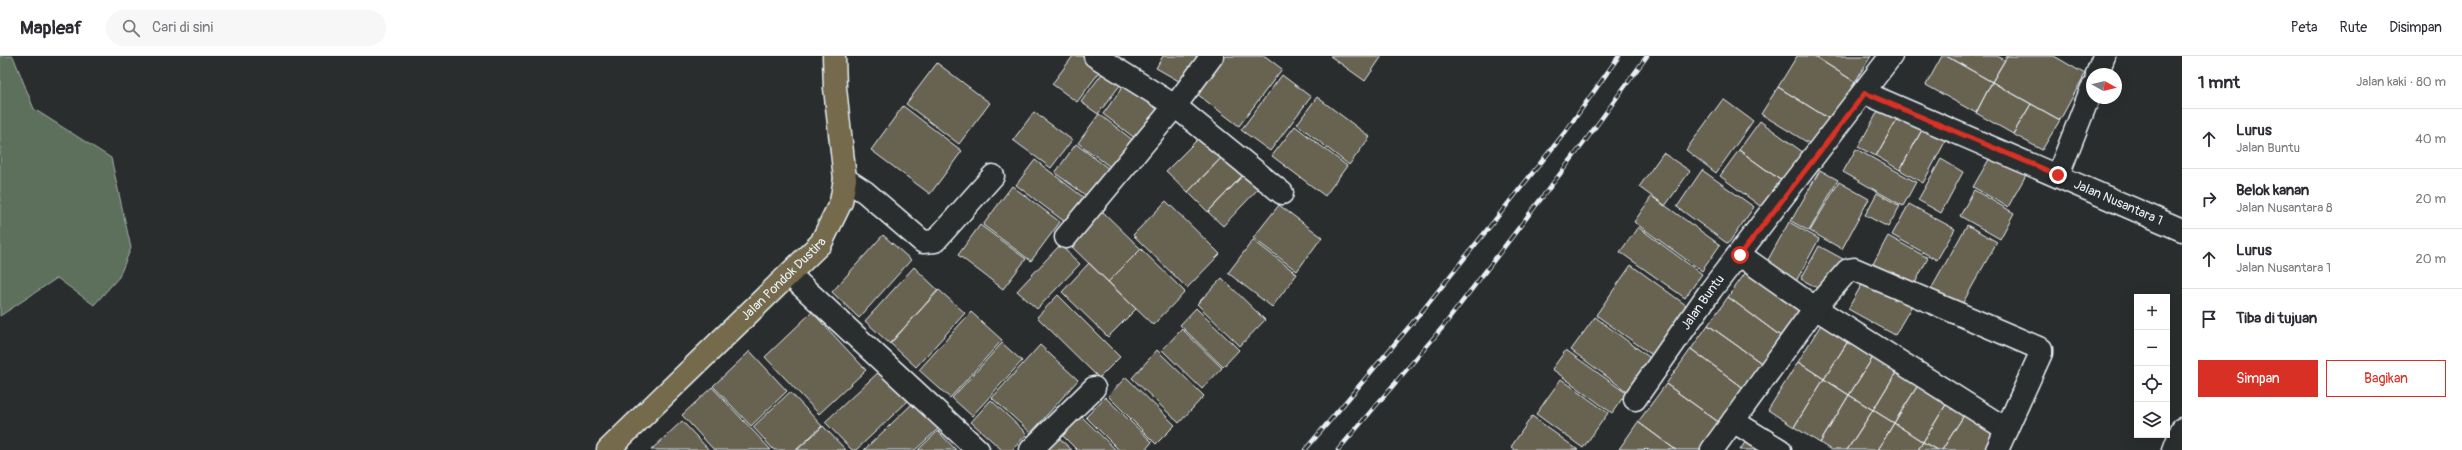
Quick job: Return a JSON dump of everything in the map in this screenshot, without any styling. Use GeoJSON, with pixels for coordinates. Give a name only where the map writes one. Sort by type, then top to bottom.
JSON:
{"type":"FeatureCollection","features":[{"type":"Feature","properties":{"kind":"main road","name":"Jalan Pondok Dustira"},"geometry":{"type":"LineString","coordinates":[[608,450],[790,275],[821,243],[841,202],[845,179],[835,88],[834,56]]}},
{"type":"Feature","properties":{"kind":"street"},"geometry":{"type":"LineString","coordinates":[[1095,56],[1175,106],[1282,193]]}},
{"type":"Feature","properties":{"kind":"street"},"geometry":{"type":"LineString","coordinates":[[1066,237],[1175,106],[1212,56]]}},
{"type":"Feature","properties":{"kind":"street","name":"Jalan Buntu"},"geometry":{"type":"LineString","coordinates":[[1635,399],[1711,290],[1740,255],[1865,93],[1891,56]]}},
{"type":"Feature","properties":{"kind":"street"},"geometry":{"type":"LineString","coordinates":[[2099,68],[2104,56]]}},
{"type":"Feature","properties":{"kind":"street","name":"Jalan Nusantara 1"},"geometry":{"type":"LineString","coordinates":[[1865,93],[2058,175],[2182,230]]}},
{"type":"Feature","properties":{"kind":"street"},"geometry":{"type":"LineString","coordinates":[[2058,175],[2086,103]]}},
{"type":"Feature","properties":{"kind":"street"},"geometry":{"type":"LineString","coordinates":[[845,179],[865,192],[923,242],[935,241],[993,176]]}},
{"type":"Feature","properties":{"kind":"street"},"geometry":{"type":"LineString","coordinates":[[1740,255],[1815,308],[2006,429]]}},
{"type":"Feature","properties":{"kind":"street"},"geometry":{"type":"LineString","coordinates":[[1712,450],[1815,308],[1848,270],[1854,269],[2040,348],[2041,353],[1997,450]]}},
{"type":"Feature","properties":{"kind":"street"},"geometry":{"type":"LineString","coordinates":[[790,275],[978,450]]}},
{"type":"Feature","properties":{"kind":"street"},"geometry":{"type":"LineString","coordinates":[[1030,450],[1094,388]]}},
{"type":"Feature","properties":{"kind":"street"},"geometry":{"type":"LineString","coordinates":[[1733,421],[1780,450]]}},
{"type":"Feature","properties":{"kind":"street"},"geometry":{"type":"LineString","coordinates":[[2174,450],[2182,429]]}},
{"type":"Feature","properties":{"kind":"green space"},"geometry":{"type":"Polygon","coordinates":[[[0,56],[13,56],[34,109],[111,158],[131,248],[119,277],[94,305],[57,278],[0,316],[0,56]]]}},
{"type":"Feature","properties":{"kind":"building"},"geometry":{"type":"Polygon","coordinates":[[[1073,56],[1083,56],[1101,70],[1077,102],[1052,84],[1073,56]]]}},
{"type":"Feature","properties":{"kind":"building"},"geometry":{"type":"Polygon","coordinates":[[[1163,56],[1200,56],[1184,84],[1156,68],[1163,56]]]}},
{"type":"Feature","properties":{"kind":"building"},"geometry":{"type":"Polygon","coordinates":[[[1226,56],[1265,56],[1282,69],[1239,126],[1197,94],[1226,56]]]}},
{"type":"Feature","properties":{"kind":"building"},"geometry":{"type":"Polygon","coordinates":[[[1330,56],[1382,56],[1365,81],[1330,56]]]}},
{"type":"Feature","properties":{"kind":"building"},"geometry":{"type":"Polygon","coordinates":[[[1797,56],[1814,56],[1855,82],[1831,120],[1778,87],[1797,56]]]}},
{"type":"Feature","properties":{"kind":"building"},"geometry":{"type":"Polygon","coordinates":[[[1814,56],[1871,56],[1855,82],[1814,56]]]}},
{"type":"Feature","properties":{"kind":"building"},"geometry":{"type":"Polygon","coordinates":[[[1942,56],[1946,56],[1992,82],[1976,113],[1926,85],[1942,56]]]}},
{"type":"Feature","properties":{"kind":"building"},"geometry":{"type":"Polygon","coordinates":[[[1946,56],[1997,56],[2005,60],[1992,82],[1946,56]]]}},
{"type":"Feature","properties":{"kind":"building"},"geometry":{"type":"Polygon","coordinates":[[[2007,56],[2054,56],[2085,74],[2060,120],[1992,82],[2007,56]]]}},
{"type":"Feature","properties":{"kind":"building"},"geometry":{"type":"Polygon","coordinates":[[[937,63],[990,103],[959,144],[906,104],[937,63]]]}},
{"type":"Feature","properties":{"kind":"building"},"geometry":{"type":"Polygon","coordinates":[[[1107,67],[1124,80],[1098,114],[1081,102],[1107,67]]]}},
{"type":"Feature","properties":{"kind":"building"},"geometry":{"type":"Polygon","coordinates":[[[1282,75],[1311,97],[1270,151],[1241,130],[1282,75]]]}},
{"type":"Feature","properties":{"kind":"building"},"geometry":{"type":"Polygon","coordinates":[[[1126,82],[1159,108],[1136,139],[1103,114],[1126,82]]]}},
{"type":"Feature","properties":{"kind":"building"},"geometry":{"type":"Polygon","coordinates":[[[1992,82],[2031,104],[2013,134],[1976,113],[1992,82]]]}},
{"type":"Feature","properties":{"kind":"building"},"geometry":{"type":"Polygon","coordinates":[[[1778,87],[1831,120],[1815,147],[1761,114],[1778,87]]]}},
{"type":"Feature","properties":{"kind":"building"},"geometry":{"type":"Polygon","coordinates":[[[1317,97],[1370,137],[1349,165],[1297,124],[1317,97]]]}},
{"type":"Feature","properties":{"kind":"building"},"geometry":{"type":"Polygon","coordinates":[[[1723,99],[1753,121],[1716,173],[1686,150],[1723,99]]]}},
{"type":"Feature","properties":{"kind":"building"},"geometry":{"type":"Polygon","coordinates":[[[1882,104],[1900,114],[1876,156],[1858,147],[1882,104]]]}},
{"type":"Feature","properties":{"kind":"building"},"geometry":{"type":"Polygon","coordinates":[[[2031,104],[2060,120],[2042,150],[2013,134],[2031,104]]]}},
{"type":"Feature","properties":{"kind":"building"},"geometry":{"type":"Polygon","coordinates":[[[903,106],[962,151],[930,194],[871,150],[903,106]]]}},
{"type":"Feature","properties":{"kind":"building"},"geometry":{"type":"Polygon","coordinates":[[[1034,112],[1072,140],[1051,168],[1013,140],[1034,112]]]}},
{"type":"Feature","properties":{"kind":"building"},"geometry":{"type":"Polygon","coordinates":[[[1099,114],[1134,141],[1113,169],[1078,143],[1099,114]]]}},
{"type":"Feature","properties":{"kind":"building"},"geometry":{"type":"Polygon","coordinates":[[[1900,114],[1923,128],[1900,170],[1876,156],[1900,114]]]}},
{"type":"Feature","properties":{"kind":"building"},"geometry":{"type":"Polygon","coordinates":[[[1760,121],[1804,153],[1783,182],[1739,150],[1760,121]]]}},
{"type":"Feature","properties":{"kind":"building"},"geometry":{"type":"Polygon","coordinates":[[[1295,126],[1347,166],[1325,196],[1272,156],[1295,126]]]}},
{"type":"Feature","properties":{"kind":"building"},"geometry":{"type":"Polygon","coordinates":[[[1923,128],[1946,140],[1923,183],[1900,170],[1923,128]]]}},
{"type":"Feature","properties":{"kind":"building"},"geometry":{"type":"Polygon","coordinates":[[[1203,134],[1224,155],[1188,192],[1166,171],[1203,134]]]}},
{"type":"Feature","properties":{"kind":"building"},"geometry":{"type":"Polygon","coordinates":[[[1076,144],[1109,169],[1088,197],[1055,173],[1076,144]]]}},
{"type":"Feature","properties":{"kind":"building"},"geometry":{"type":"Polygon","coordinates":[[[1856,149],[1916,182],[1903,206],[1843,172],[1856,149]]]}},
{"type":"Feature","properties":{"kind":"building"},"geometry":{"type":"Polygon","coordinates":[[[1739,150],[1783,182],[1764,209],[1720,176],[1739,150]]]}},
{"type":"Feature","properties":{"kind":"building"},"geometry":{"type":"Polygon","coordinates":[[[1663,153],[1690,171],[1665,206],[1639,187],[1663,153]]]}},
{"type":"Feature","properties":{"kind":"building"},"geometry":{"type":"Polygon","coordinates":[[[1224,155],[1244,174],[1208,212],[1188,192],[1224,155]]]}},
{"type":"Feature","properties":{"kind":"building"},"geometry":{"type":"Polygon","coordinates":[[[1991,156],[2026,175],[2008,207],[1973,187],[1991,156]]]}},
{"type":"Feature","properties":{"kind":"building"},"geometry":{"type":"Polygon","coordinates":[[[1941,159],[1963,172],[1941,213],[1918,200],[1941,159]]]}},
{"type":"Feature","properties":{"kind":"building"},"geometry":{"type":"Polygon","coordinates":[[[1035,160],[1083,197],[1065,222],[1016,185],[1035,160]]]}},
{"type":"Feature","properties":{"kind":"building"},"geometry":{"type":"Polygon","coordinates":[[[1702,170],[1754,207],[1728,244],[1677,207],[1702,170]]]}},
{"type":"Feature","properties":{"kind":"building"},"geometry":{"type":"Polygon","coordinates":[[[1820,170],[1838,180],[1809,231],[1791,221],[1820,170]]]}},
{"type":"Feature","properties":{"kind":"building"},"geometry":{"type":"Polygon","coordinates":[[[1244,174],[1259,188],[1223,226],[1208,212],[1244,174]]]}},
{"type":"Feature","properties":{"kind":"building"},"geometry":{"type":"Polygon","coordinates":[[[1839,182],[1869,199],[1842,249],[1810,231],[1839,182]]]}},
{"type":"Feature","properties":{"kind":"building"},"geometry":{"type":"Polygon","coordinates":[[[1012,186],[1060,222],[1031,261],[983,225],[1012,186]]]}},
{"type":"Feature","properties":{"kind":"building"},"geometry":{"type":"Polygon","coordinates":[[[1974,190],[2014,213],[2000,239],[1960,216],[1974,190]]]}},
{"type":"Feature","properties":{"kind":"building"},"geometry":{"type":"Polygon","coordinates":[[[1877,193],[1900,206],[1888,227],[1865,215],[1877,193]]]}},
{"type":"Feature","properties":{"kind":"building"},"geometry":{"type":"Polygon","coordinates":[[[1652,196],[1720,245],[1702,271],[1634,222],[1652,196]]]}},
{"type":"Feature","properties":{"kind":"building"},"geometry":{"type":"Polygon","coordinates":[[[1166,201],[1220,254],[1187,288],[1133,235],[1166,201]]]}},
{"type":"Feature","properties":{"kind":"building"},"geometry":{"type":"Polygon","coordinates":[[[1909,204],[1955,229],[1937,260],[1892,235],[1909,204]]]}},
{"type":"Feature","properties":{"kind":"building"},"geometry":{"type":"Polygon","coordinates":[[[1279,205],[1322,237],[1297,271],[1253,238],[1279,205]]]}},
{"type":"Feature","properties":{"kind":"building"},"geometry":{"type":"Polygon","coordinates":[[[1100,209],[1141,249],[1108,282],[1067,242],[1100,209]]]}},
{"type":"Feature","properties":{"kind":"building"},"geometry":{"type":"Polygon","coordinates":[[[1789,222],[1819,239],[1794,285],[1764,267],[1789,222]]]}},
{"type":"Feature","properties":{"kind":"building"},"geometry":{"type":"Polygon","coordinates":[[[980,225],[1026,259],[1003,289],[958,255],[980,225]]]}},
{"type":"Feature","properties":{"kind":"building"},"geometry":{"type":"Polygon","coordinates":[[[1967,225],[1997,242],[1960,308],[1930,291],[1967,225]]]}},
{"type":"Feature","properties":{"kind":"building"},"geometry":{"type":"Polygon","coordinates":[[[1638,227],[1702,274],[1685,298],[1620,252],[1638,227]]]}},
{"type":"Feature","properties":{"kind":"building"},"geometry":{"type":"Polygon","coordinates":[[[883,235],[911,260],[859,318],[832,292],[883,235]]]}},
{"type":"Feature","properties":{"kind":"building"},"geometry":{"type":"Polygon","coordinates":[[[1888,236],[1928,258],[1913,287],[1873,264],[1888,236]]]}},
{"type":"Feature","properties":{"kind":"building"},"geometry":{"type":"Polygon","coordinates":[[[1253,240],[1297,274],[1272,307],[1228,273],[1253,240]]]}},
{"type":"Feature","properties":{"kind":"building"},"geometry":{"type":"Polygon","coordinates":[[[1060,245],[1080,264],[1037,309],[1017,291],[1060,245]]]}},
{"type":"Feature","properties":{"kind":"building"},"geometry":{"type":"Polygon","coordinates":[[[1819,246],[1843,259],[1825,292],[1801,279],[1819,246]]]}},
{"type":"Feature","properties":{"kind":"building"},"geometry":{"type":"Polygon","coordinates":[[[1141,249],[1185,292],[1153,325],[1108,282],[1141,249]]]}},
{"type":"Feature","properties":{"kind":"building"},"geometry":{"type":"Polygon","coordinates":[[[1089,263],[1136,309],[1108,337],[1062,292],[1089,263]]]}},
{"type":"Feature","properties":{"kind":"building"},"geometry":{"type":"Polygon","coordinates":[[[1631,265],[1690,308],[1655,357],[1596,315],[1631,265]]]}},
{"type":"Feature","properties":{"kind":"building"},"geometry":{"type":"Polygon","coordinates":[[[1751,265],[1809,307],[1786,340],[1728,297],[1751,265]]]}},
{"type":"Feature","properties":{"kind":"building"},"geometry":{"type":"Polygon","coordinates":[[[914,267],[938,290],[890,344],[865,321],[914,267]]]}},
{"type":"Feature","properties":{"kind":"building"},"geometry":{"type":"Polygon","coordinates":[[[1867,275],[1914,302],[1895,335],[1848,309],[1867,275]]]}},
{"type":"Feature","properties":{"kind":"building"},"geometry":{"type":"Polygon","coordinates":[[[1222,278],[1265,320],[1240,346],[1197,304],[1222,278]]]}},
{"type":"Feature","properties":{"kind":"building"},"geometry":{"type":"Polygon","coordinates":[[[939,290],[965,313],[916,367],[890,343],[939,290]]]}},
{"type":"Feature","properties":{"kind":"building"},"geometry":{"type":"Polygon","coordinates":[[[1058,295],[1120,357],[1099,378],[1037,317],[1058,295]]]}},
{"type":"Feature","properties":{"kind":"building"},"geometry":{"type":"Polygon","coordinates":[[[1728,297],[1786,340],[1767,367],[1708,325],[1728,297]]]}},
{"type":"Feature","properties":{"kind":"building"},"geometry":{"type":"Polygon","coordinates":[[[1196,308],[1239,350],[1223,367],[1180,325],[1196,308]]]}},
{"type":"Feature","properties":{"kind":"building"},"geometry":{"type":"Polygon","coordinates":[[[812,312],[866,370],[819,414],[765,357],[812,312]]]}},
{"type":"Feature","properties":{"kind":"building"},"geometry":{"type":"Polygon","coordinates":[[[971,312],[1002,340],[950,398],[919,370],[971,312]]]}},
{"type":"Feature","properties":{"kind":"building"},"geometry":{"type":"Polygon","coordinates":[[[1595,317],[1653,360],[1629,393],[1571,350],[1595,317]]]}},
{"type":"Feature","properties":{"kind":"building"},"geometry":{"type":"Polygon","coordinates":[[[1825,318],[1852,335],[1824,379],[1798,362],[1825,318]]]}},
{"type":"Feature","properties":{"kind":"building"},"geometry":{"type":"Polygon","coordinates":[[[1708,325],[1767,367],[1749,392],[1691,349],[1708,325]]]}},
{"type":"Feature","properties":{"kind":"building"},"geometry":{"type":"Polygon","coordinates":[[[1182,329],[1222,368],[1202,389],[1162,350],[1182,329]]]}},
{"type":"Feature","properties":{"kind":"building"},"geometry":{"type":"Polygon","coordinates":[[[1852,335],[1877,351],[1849,395],[1824,379],[1852,335]]]}},
{"type":"Feature","properties":{"kind":"building"},"geometry":{"type":"Polygon","coordinates":[[[1002,343],[1022,361],[972,416],[952,398],[1002,343]]]}},
{"type":"Feature","properties":{"kind":"building"},"geometry":{"type":"Polygon","coordinates":[[[1040,345],[1078,380],[1031,433],[992,398],[1040,345]]]}},
{"type":"Feature","properties":{"kind":"building"},"geometry":{"type":"Polygon","coordinates":[[[1691,349],[1749,392],[1724,426],[1666,384],[1691,349]]]}},
{"type":"Feature","properties":{"kind":"building"},"geometry":{"type":"Polygon","coordinates":[[[1157,350],[1204,396],[1179,423],[1132,378],[1157,350]]]}},
{"type":"Feature","properties":{"kind":"building"},"geometry":{"type":"Polygon","coordinates":[[[1566,350],[1626,393],[1612,413],[1552,369],[1566,350]]]}},
{"type":"Feature","properties":{"kind":"building"},"geometry":{"type":"Polygon","coordinates":[[[750,351],[787,391],[751,426],[713,386],[750,351]]]}},
{"type":"Feature","properties":{"kind":"building"},"geometry":{"type":"Polygon","coordinates":[[[1877,351],[1900,366],[1873,410],[1849,395],[1877,351]]]}},
{"type":"Feature","properties":{"kind":"building"},"geometry":{"type":"Polygon","coordinates":[[[1798,362],[1824,379],[1794,427],[1768,410],[1798,362]]]}},
{"type":"Feature","properties":{"kind":"building"},"geometry":{"type":"Polygon","coordinates":[[[1900,366],[1922,379],[1894,423],[1873,410],[1900,366]]]}},
{"type":"Feature","properties":{"kind":"building"},"geometry":{"type":"Polygon","coordinates":[[[882,369],[910,399],[856,450],[852,450],[825,422],[882,369]]]}},
{"type":"Feature","properties":{"kind":"building"},"geometry":{"type":"Polygon","coordinates":[[[1126,377],[1175,425],[1156,444],[1108,396],[1126,377]]]}},
{"type":"Feature","properties":{"kind":"building"},"geometry":{"type":"Polygon","coordinates":[[[1561,379],[1608,413],[1583,448],[1536,414],[1561,379]]]}},
{"type":"Feature","properties":{"kind":"building"},"geometry":{"type":"Polygon","coordinates":[[[1824,379],[1849,395],[1820,443],[1794,427],[1824,379]]]}},
{"type":"Feature","properties":{"kind":"building"},"geometry":{"type":"Polygon","coordinates":[[[1922,379],[1950,398],[1923,442],[1894,423],[1922,379]]]}},
{"type":"Feature","properties":{"kind":"building"},"geometry":{"type":"Polygon","coordinates":[[[1666,384],[1724,426],[1707,450],[1676,450],[1638,422],[1666,384]]]}},
{"type":"Feature","properties":{"kind":"building"},"geometry":{"type":"Polygon","coordinates":[[[712,387],[771,450],[714,450],[682,415],[712,387]]]}},
{"type":"Feature","properties":{"kind":"building"},"geometry":{"type":"Polygon","coordinates":[[[790,392],[822,426],[796,450],[774,450],[753,427],[790,392]]]}},
{"type":"Feature","properties":{"kind":"building"},"geometry":{"type":"Polygon","coordinates":[[[1849,395],[1873,410],[1847,450],[1831,450],[1820,443],[1849,395]]]}},
{"type":"Feature","properties":{"kind":"building"},"geometry":{"type":"Polygon","coordinates":[[[1105,397],[1152,442],[1145,450],[1119,450],[1086,417],[1105,397]]]}},
{"type":"Feature","properties":{"kind":"building"},"geometry":{"type":"Polygon","coordinates":[[[1950,398],[1968,409],[1942,450],[1937,450],[1923,442],[1950,398]]]}},
{"type":"Feature","properties":{"kind":"building"},"geometry":{"type":"Polygon","coordinates":[[[991,400],[1027,434],[1012,450],[1002,450],[971,422],[991,400]]]}},
{"type":"Feature","properties":{"kind":"building"},"geometry":{"type":"Polygon","coordinates":[[[913,403],[938,429],[915,450],[864,450],[913,403]]]}},
{"type":"Feature","properties":{"kind":"building"},"geometry":{"type":"Polygon","coordinates":[[[1968,409],[2000,430],[1987,450],[1942,450],[1968,409]]]}},
{"type":"Feature","properties":{"kind":"building"},"geometry":{"type":"Polygon","coordinates":[[[1873,410],[1894,423],[1878,450],[1847,450],[1873,410]]]}},
{"type":"Feature","properties":{"kind":"building"},"geometry":{"type":"Polygon","coordinates":[[[1079,414],[1116,450],[1077,450],[1060,433],[1079,414]]]}},
{"type":"Feature","properties":{"kind":"building"},"geometry":{"type":"Polygon","coordinates":[[[1532,416],[1578,450],[1515,450],[1511,447],[1532,416]]]}},
{"type":"Feature","properties":{"kind":"building"},"geometry":{"type":"Polygon","coordinates":[[[682,421],[709,450],[651,450],[682,421]]]}},
{"type":"Feature","properties":{"kind":"building"},"geometry":{"type":"Polygon","coordinates":[[[1638,422],[1676,450],[1619,449],[1638,422]]]}},
{"type":"Feature","properties":{"kind":"building"},"geometry":{"type":"Polygon","coordinates":[[[1894,423],[1923,442],[1918,450],[1878,450],[1894,423]]]}},
{"type":"Feature","properties":{"kind":"building"},"geometry":{"type":"Polygon","coordinates":[[[823,426],[846,450],[797,450],[823,426]]]}},
{"type":"Feature","properties":{"kind":"building"},"geometry":{"type":"Polygon","coordinates":[[[938,431],[956,450],[918,450],[938,431]]]}},
{"type":"Feature","properties":{"kind":"building"},"geometry":{"type":"Polygon","coordinates":[[[1057,436],[1072,450],[1044,450],[1057,436]]]}},
{"type":"Feature","properties":{"kind":"building"},"geometry":{"type":"Polygon","coordinates":[[[1749,436],[1772,450],[1740,450],[1749,436]]]}},
{"type":"Feature","properties":{"kind":"building"},"geometry":{"type":"Polygon","coordinates":[[[1923,442],[1937,450],[1918,450],[1923,442]]]}},
{"type":"Feature","properties":{"kind":"railway"},"geometry":{"type":"LineString","coordinates":[[1305,450],[1419,315],[1566,131],[1619,56]]}},
{"type":"Feature","properties":{"kind":"railway"},"geometry":{"type":"LineString","coordinates":[[1338,450],[1442,328],[1583,144],[1647,56]]}},
{"type":"Feature","properties":{"kind":"route"},"geometry":{"type":"LineString","coordinates":[[1740,255],[1865,93],[2058,175]]}}]}
